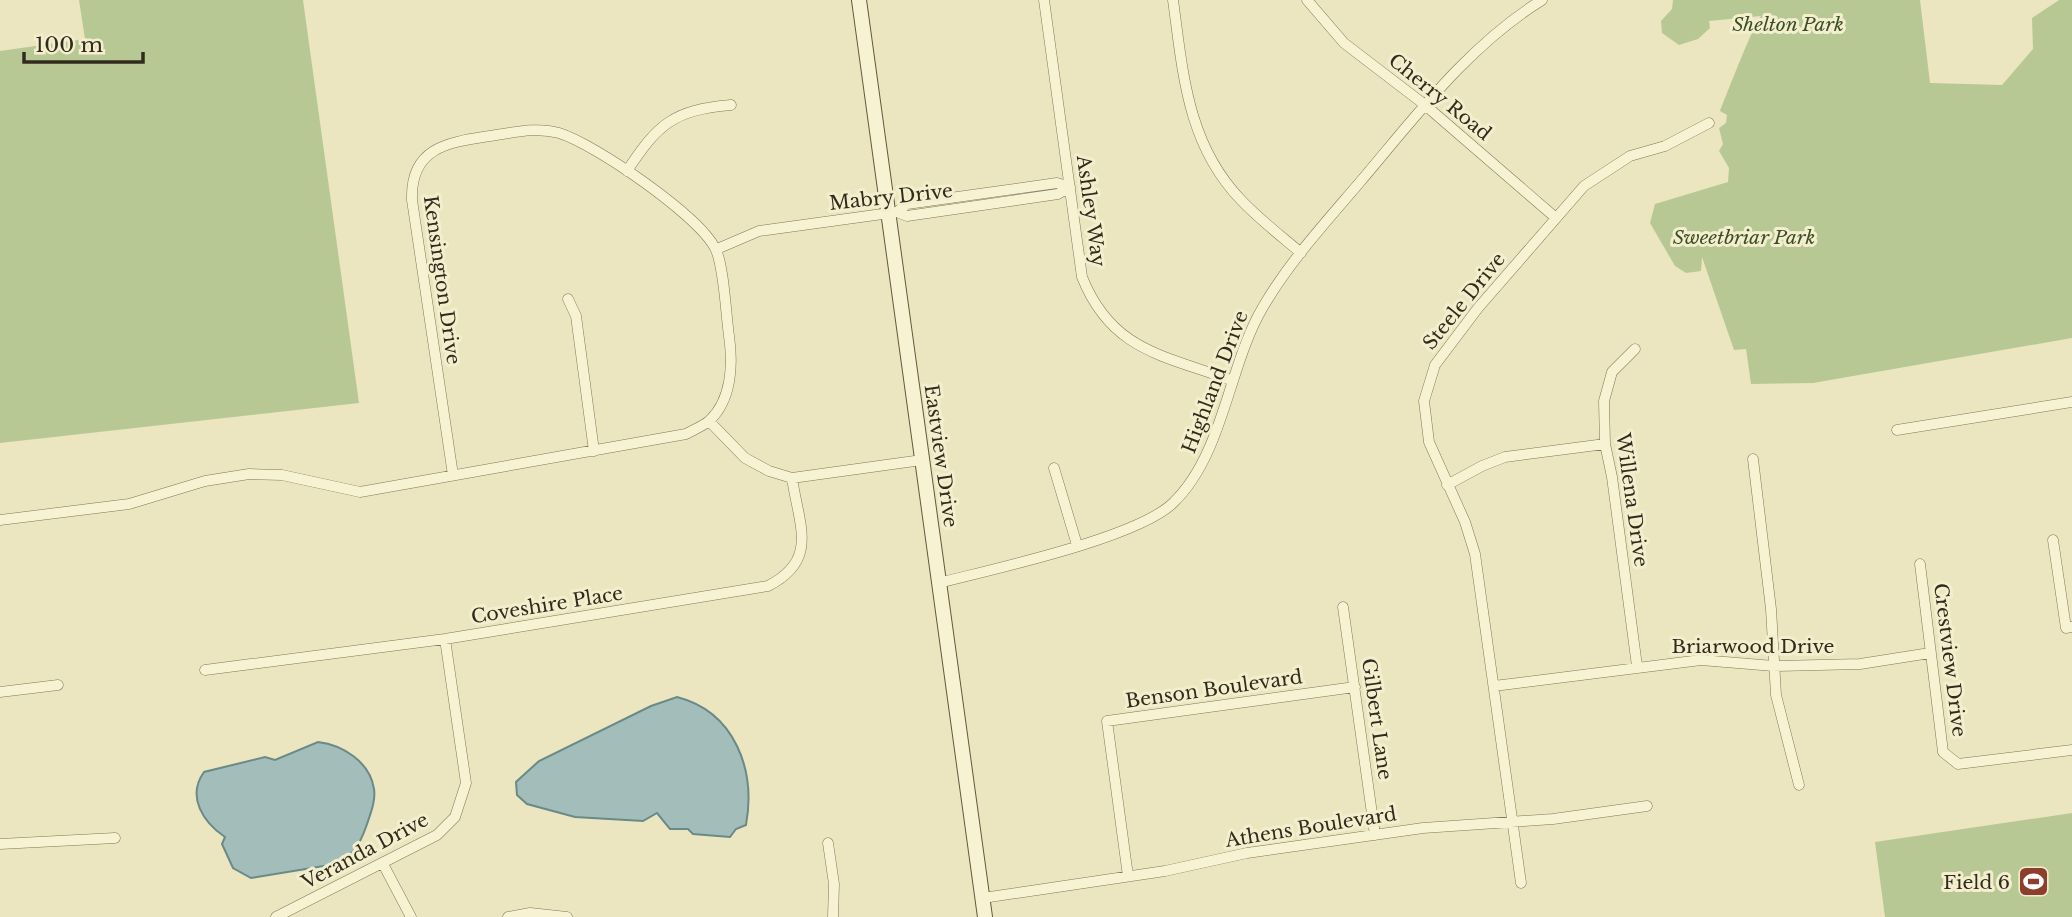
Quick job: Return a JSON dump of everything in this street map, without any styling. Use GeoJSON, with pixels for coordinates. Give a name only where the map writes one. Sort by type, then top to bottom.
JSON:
{"type":"FeatureCollection","features":[{"type":"Feature","properties":{"kind":"street","name":"Eastview Drive"},"geometry":{"type":"LineString","coordinates":[[859,0],[892,213],[922,460],[985,917]]}},
{"type":"Feature","properties":{"kind":"street","name":"Ashley Way"},"geometry":{"type":"LineString","coordinates":[[1044,0],[1082,277],[1093,304],[1111,327],[1138,346],[1233,382]]}},
{"type":"Feature","properties":{"kind":"street"},"geometry":{"type":"LineString","coordinates":[[1173,0],[1190,114],[1206,153],[1241,200],[1301,253]]}},
{"type":"Feature","properties":{"kind":"street","name":"Cherry Road"},"geometry":{"type":"LineString","coordinates":[[1307,0],[1344,43],[1425,105],[1556,218]]}},
{"type":"Feature","properties":{"kind":"street","name":"Highland Drive"},"geometry":{"type":"LineString","coordinates":[[939,583],[1077,545],[1149,520],[1173,503],[1199,471],[1262,308],[1301,253],[1425,105],[1483,42],[1542,0]]}},
{"type":"Feature","properties":{"kind":"street"},"geometry":{"type":"LineString","coordinates":[[627,172],[652,134],[673,118],[703,107],[731,105]]}},
{"type":"Feature","properties":{"kind":"street","name":"Steele Drive"},"geometry":{"type":"LineString","coordinates":[[1521,883],[1475,554],[1465,522],[1447,485],[1425,426],[1424,401],[1435,365],[1478,308],[1584,186],[1630,156],[1665,146],[1709,123]]}},
{"type":"Feature","properties":{"kind":"street","name":"Kensington Drive"},"geometry":{"type":"LineString","coordinates":[[453,475],[412,200],[418,169],[431,151],[446,143],[529,130],[558,133],[584,144],[627,172],[694,221],[717,249]]}},
{"type":"Feature","properties":{"kind":"street","name":"Mabry Drive"},"geometry":{"type":"LineString","coordinates":[[717,249],[759,231],[892,213],[907,204],[1057,183],[1070,187]]}},
{"type":"Feature","properties":{"kind":"street"},"geometry":{"type":"LineString","coordinates":[[0,520],[129,504],[205,481],[249,474],[282,475],[360,492],[686,433],[709,421],[723,400],[730,379],[732,359],[717,249]]}},
{"type":"Feature","properties":{"kind":"street"},"geometry":{"type":"LineString","coordinates":[[568,299],[576,316],[594,451]]}},
{"type":"Feature","properties":{"kind":"street","name":"Willena Drive"},"geometry":{"type":"LineString","coordinates":[[1635,348],[1612,372],[1604,401],[1605,444],[1612,477],[1637,666]]}},
{"type":"Feature","properties":{"kind":"street"},"geometry":{"type":"LineString","coordinates":[[1897,430],[2072,402]]}},
{"type":"Feature","properties":{"kind":"street"},"geometry":{"type":"LineString","coordinates":[[709,421],[745,458],[769,471],[792,478],[922,460]]}},
{"type":"Feature","properties":{"kind":"street"},"geometry":{"type":"LineString","coordinates":[[1447,485],[1505,457],[1605,444]]}},
{"type":"Feature","properties":{"kind":"street"},"geometry":{"type":"LineString","coordinates":[[1753,459],[1772,609],[1776,695],[1799,785]]}},
{"type":"Feature","properties":{"kind":"street"},"geometry":{"type":"LineString","coordinates":[[1054,468],[1077,545]]}},
{"type":"Feature","properties":{"kind":"street","name":"Coveshire Place"},"geometry":{"type":"LineString","coordinates":[[205,670],[444,639],[768,586],[795,569],[801,555],[792,478]]}},
{"type":"Feature","properties":{"kind":"street"},"geometry":{"type":"LineString","coordinates":[[2053,540],[2066,628],[2072,627]]}},
{"type":"Feature","properties":{"kind":"street","name":"Crestview Drive"},"geometry":{"type":"LineString","coordinates":[[1920,564],[1944,752],[1958,764],[2072,750]]}},
{"type":"Feature","properties":{"kind":"street","name":"Gilbert Lane"},"geometry":{"type":"LineString","coordinates":[[1343,607],[1375,835]]}},
{"type":"Feature","properties":{"kind":"street","name":"Veranda Drive"},"geometry":{"type":"LineString","coordinates":[[276,917],[437,835],[455,817],[466,783],[444,639]]}},
{"type":"Feature","properties":{"kind":"street","name":"Briarwood Drive"},"geometry":{"type":"LineString","coordinates":[[1494,686],[1701,660],[1774,666],[1860,664],[1930,653]]}},
{"type":"Feature","properties":{"kind":"street"},"geometry":{"type":"LineString","coordinates":[[0,692],[58,685]]}},
{"type":"Feature","properties":{"kind":"street","name":"Benson Boulevard"},"geometry":{"type":"LineString","coordinates":[[1128,876],[1107,722],[1355,687]]}},
{"type":"Feature","properties":{"kind":"street","name":"Athens Boulevard"},"geometry":{"type":"LineString","coordinates":[[983,898],[1166,871],[1247,853],[1375,835],[1553,819],[1647,806]]}},
{"type":"Feature","properties":{"kind":"street"},"geometry":{"type":"LineString","coordinates":[[0,844],[115,838]]}},
{"type":"Feature","properties":{"kind":"street"},"geometry":{"type":"LineString","coordinates":[[828,843],[834,884],[833,917]]}},
{"type":"Feature","properties":{"kind":"street"},"geometry":{"type":"LineString","coordinates":[[383,864],[411,917]]}},
{"type":"Feature","properties":{"kind":"street"},"geometry":{"type":"LineString","coordinates":[[508,917],[530,913],[567,917]]}},
{"type":"Feature","properties":{"kind":"green space"},"geometry":{"type":"Polygon","coordinates":[[[79,0],[303,0],[359,403],[0,443],[0,51],[85,39],[79,0]]]}},
{"type":"Feature","properties":{"kind":"green space"},"geometry":{"type":"Polygon","coordinates":[[[1673,0],[1920,0],[1930,83],[2002,85],[2033,49],[2032,18],[2059,0],[2072,0],[2072,338],[1813,383],[1751,384],[1746,349],[1734,350],[1702,257],[1701,271],[1686,273],[1675,266],[1650,223],[1655,204],[1728,182],[1729,168],[1719,151],[1723,144],[1719,128],[1726,123],[1727,115],[1720,111],[1761,16],[1709,21],[1710,28],[1698,39],[1679,45],[1662,33],[1661,21],[1672,9],[1673,0]]]}},
{"type":"Feature","properties":{"kind":"green space"},"geometry":{"type":"Polygon","coordinates":[[[2072,813],[2072,917],[1885,917],[1875,842],[2072,813]]]}},
{"type":"Feature","properties":{"kind":"water"},"geometry":{"type":"Polygon","coordinates":[[[677,697],[714,716],[737,746],[744,764],[748,784],[746,825],[736,829],[730,837],[693,834],[688,829],[670,829],[657,813],[643,821],[575,817],[527,804],[517,795],[516,782],[539,761],[651,706],[677,697]]]}},
{"type":"Feature","properties":{"kind":"water"},"geometry":{"type":"Polygon","coordinates":[[[318,742],[337,747],[354,756],[371,779],[374,789],[373,803],[358,844],[347,858],[336,864],[251,878],[233,868],[222,844],[225,837],[204,817],[197,800],[199,781],[204,772],[265,757],[275,760],[318,742]]]}},
{"type":"Feature","properties":{"kind":"place","name":"Field 6"},"geometry":{"type":"Point","coordinates":[2033,882]}},
{"type":"Feature","properties":{"kind":"park label","name":"Shelton Park"},"geometry":{"type":"Point","coordinates":[1788,24]}},
{"type":"Feature","properties":{"kind":"park label","name":"Sweetbriar Park"},"geometry":{"type":"Point","coordinates":[1744,237]}}]}
